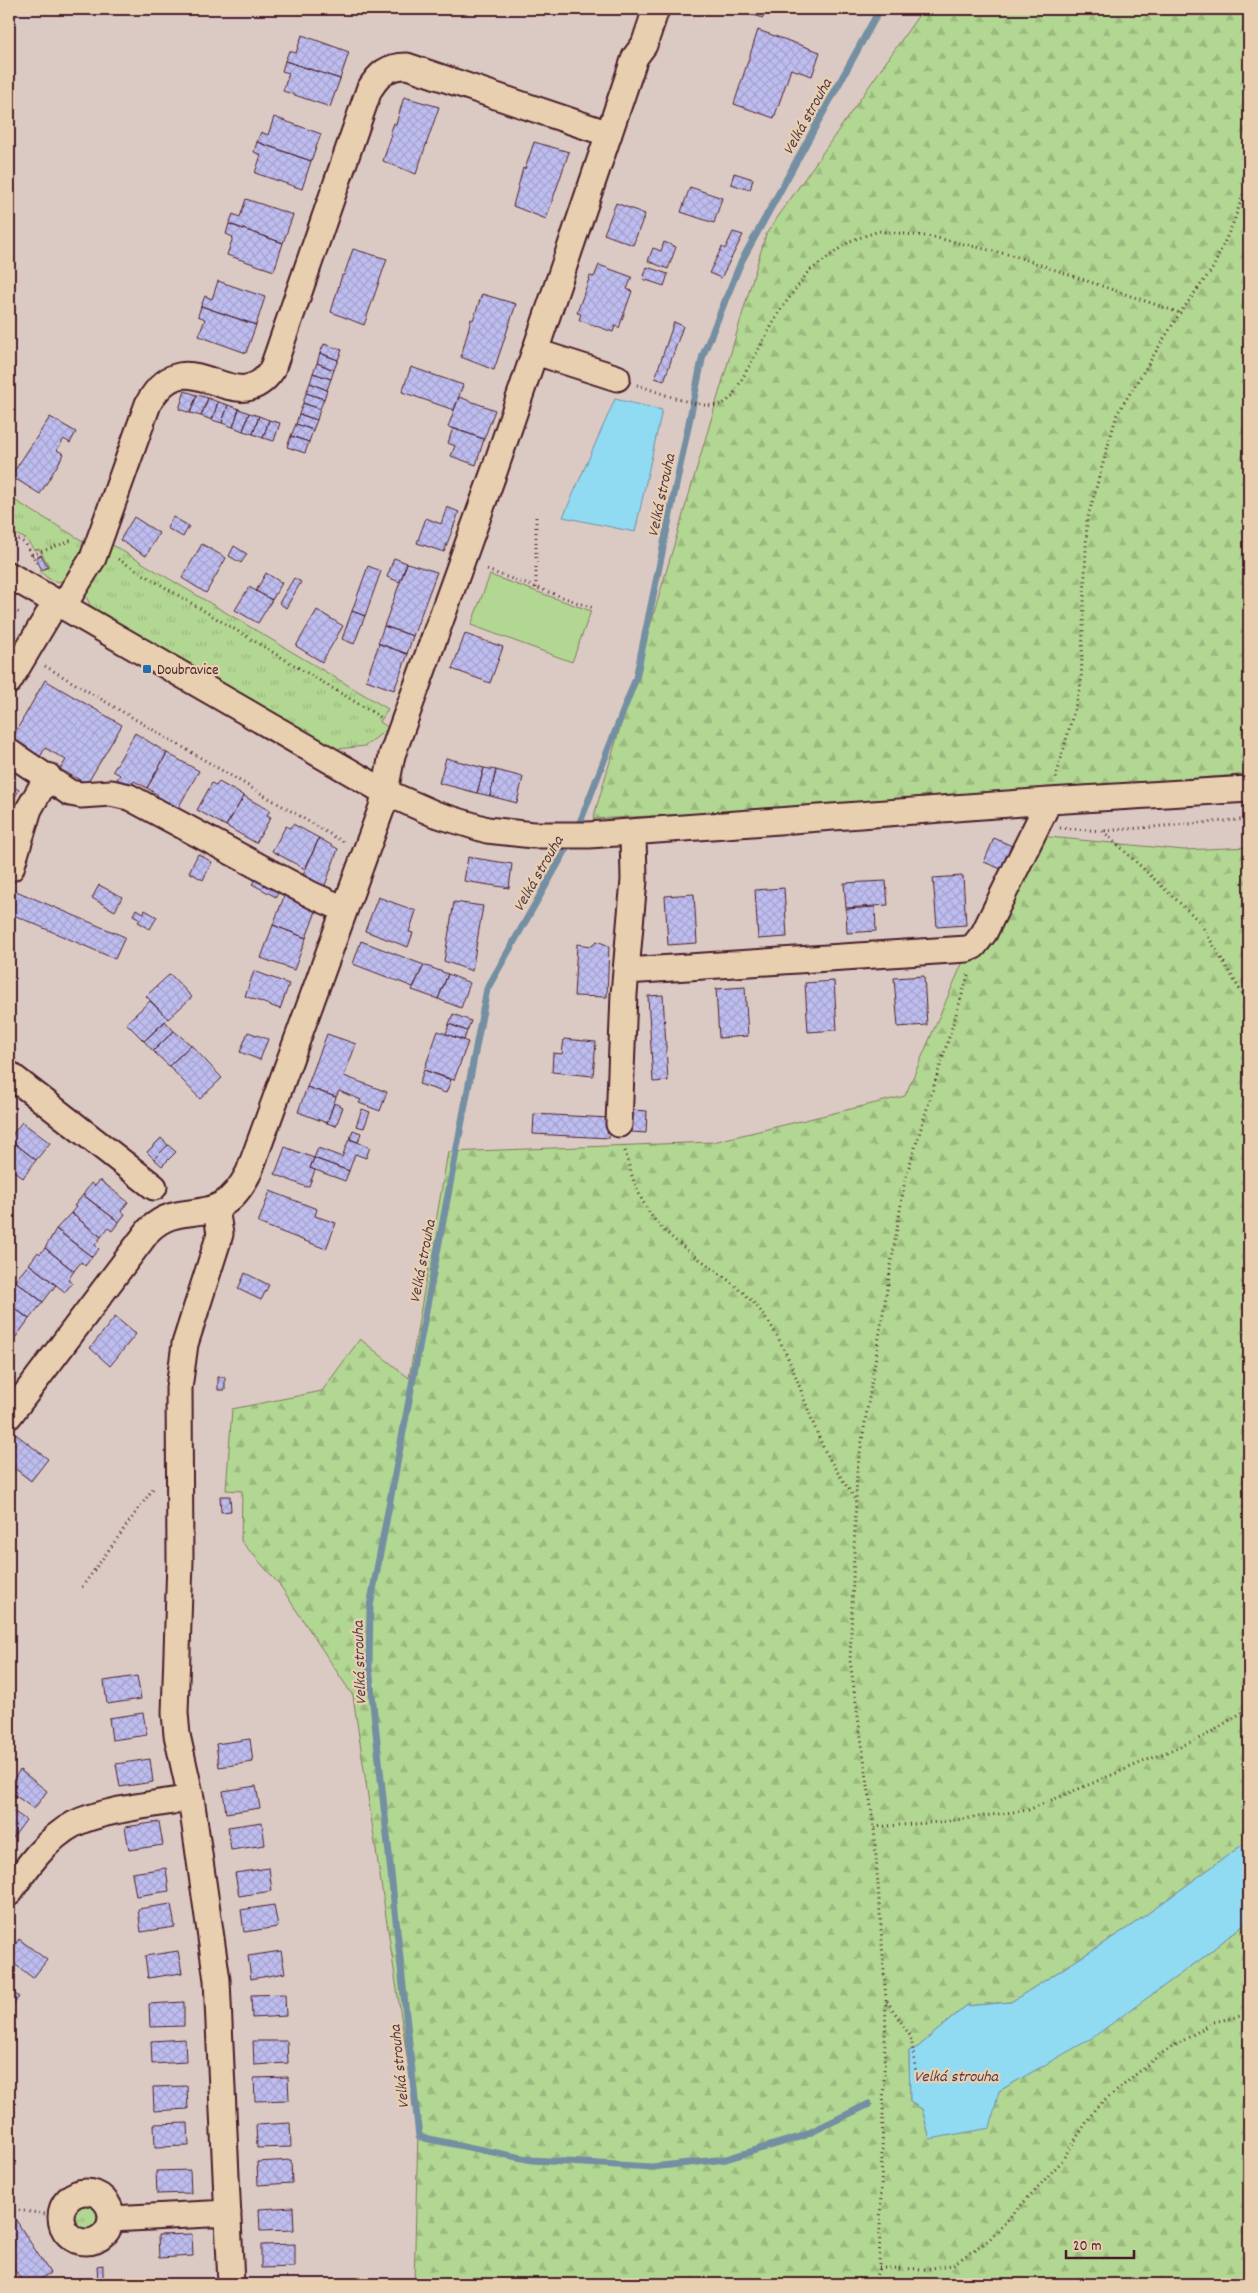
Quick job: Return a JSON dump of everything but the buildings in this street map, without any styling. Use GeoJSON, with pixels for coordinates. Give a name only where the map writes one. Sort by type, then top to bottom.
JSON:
{"type":"FeatureCollection","features":[{"type":"Feature","properties":{"kind":"street"},"geometry":{"type":"LineString","coordinates":[[9,1416],[150,1230],[160,1220],[180,1214],[194,1214],[216,1208],[234,1196],[249,1172],[382,808],[392,755],[536,352],[635,57],[644,45],[656,9]]}},
{"type":"Feature","properties":{"kind":"street"},"geometry":{"type":"LineString","coordinates":[[9,681],[98,547],[148,404],[155,391],[166,380],[182,375],[194,376],[237,389],[249,389],[264,380],[272,370],[369,90],[384,71],[394,66],[407,66],[609,134]]}},
{"type":"Feature","properties":{"kind":"street"},"geometry":{"type":"LineString","coordinates":[[536,352],[617,378]]}},
{"type":"Feature","properties":{"kind":"street"},"geometry":{"type":"LineString","coordinates":[[9,575],[385,792],[435,814],[465,824],[512,833],[589,835],[1045,811],[1249,789]]}},
{"type":"Feature","properties":{"kind":"street"},"geometry":{"type":"LineString","coordinates":[[9,752],[48,776],[64,790],[76,795],[111,793],[129,797],[312,895],[344,909]]}},
{"type":"Feature","properties":{"kind":"street"},"geometry":{"type":"LineString","coordinates":[[11,868],[29,809],[48,776]]}},
{"type":"Feature","properties":{"kind":"street"},"geometry":{"type":"LineString","coordinates":[[626,971],[960,950],[974,946],[984,933],[1045,811]]}},
{"type":"Feature","properties":{"kind":"street"},"geometry":{"type":"LineString","coordinates":[[619,1124],[626,971],[634,880],[633,833]]}},
{"type":"Feature","properties":{"kind":"street"},"geometry":{"type":"LineString","coordinates":[[12,1082],[154,1186]]}},
{"type":"Feature","properties":{"kind":"street"},"geometry":{"type":"LineString","coordinates":[[216,1208],[220,1234],[192,1316],[181,1366],[179,1388],[180,1561],[175,1713],[177,1735],[191,1798],[217,1980],[231,2284]]}},
{"type":"Feature","properties":{"kind":"street"},"geometry":{"type":"LineString","coordinates":[[9,1893],[26,1868],[44,1848],[73,1824],[96,1816],[191,1798]]}},
{"type":"Feature","properties":{"kind":"street"},"geometry":{"type":"LineString","coordinates":[[61,2216],[67,2200],[83,2192],[99,2196],[106,2202],[111,2219],[228,2213]]}},
{"type":"Feature","properties":{"kind":"path"},"geometry":{"type":"LineString","coordinates":[[1249,177],[1234,221],[1213,268],[1180,312],[1117,414],[1087,520],[1081,684],[1045,811],[1058,828],[1103,831],[1249,819]]}},
{"type":"Feature","properties":{"kind":"path"},"geometry":{"type":"LineString","coordinates":[[617,378],[683,400],[708,405],[722,404],[732,397],[781,309],[808,272],[850,241],[879,231],[933,237],[1015,256],[1180,312]]}},
{"type":"Feature","properties":{"kind":"path"},"geometry":{"type":"LineString","coordinates":[[536,513],[536,588]]}},
{"type":"Feature","properties":{"kind":"path"},"geometry":{"type":"LineString","coordinates":[[9,535],[25,543],[40,568]]}},
{"type":"Feature","properties":{"kind":"path"},"geometry":{"type":"LineString","coordinates":[[32,555],[70,541],[85,548],[98,547],[402,730]]}},
{"type":"Feature","properties":{"kind":"path"},"geometry":{"type":"LineString","coordinates":[[487,570],[593,608]]}},
{"type":"Feature","properties":{"kind":"path"},"geometry":{"type":"LineString","coordinates":[[25,655],[365,855]]}},
{"type":"Feature","properties":{"kind":"path"},"geometry":{"type":"LineString","coordinates":[[1103,831],[1199,921],[1249,1006]]}},
{"type":"Feature","properties":{"kind":"path"},"geometry":{"type":"LineString","coordinates":[[873,2284],[879,2268],[886,2000],[874,1827],[850,1661],[858,1471],[905,1180],[970,968],[974,946]]}},
{"type":"Feature","properties":{"kind":"path"},"geometry":{"type":"LineString","coordinates":[[619,1124],[629,1169],[642,1201],[659,1225],[685,1248],[742,1291],[764,1315],[785,1353],[825,1451],[856,1502]]}},
{"type":"Feature","properties":{"kind":"path"},"geometry":{"type":"LineString","coordinates":[[82,1586],[153,1488],[162,1481],[179,1480]]}},
{"type":"Feature","properties":{"kind":"path"},"geometry":{"type":"LineString","coordinates":[[874,1827],[940,1822],[1028,1810],[1205,1736],[1249,1708]]}},
{"type":"Feature","properties":{"kind":"path"},"geometry":{"type":"LineString","coordinates":[[886,2000],[911,2037],[916,2073]]}},
{"type":"Feature","properties":{"kind":"path"},"geometry":{"type":"LineString","coordinates":[[879,2268],[925,2269],[952,2265],[990,2239],[1062,2162],[1095,2109],[1159,2055],[1214,2022],[1249,2014]]}},
{"type":"Feature","properties":{"kind":"path"},"geometry":{"type":"LineString","coordinates":[[9,2209],[61,2216]]}},
{"type":"Feature","properties":{"kind":"green space"},"geometry":{"type":"Polygon","coordinates":[[[923,9],[1249,9],[1249,774],[918,802],[593,819],[766,234],[923,9]]]}},
{"type":"Feature","properties":{"kind":"green space"},"geometry":{"type":"Polygon","coordinates":[[[9,497],[88,544],[69,576],[57,582],[49,579],[40,571],[49,566],[39,549],[34,550],[26,539],[9,531],[9,497]]]}},
{"type":"Feature","properties":{"kind":"green space"},"geometry":{"type":"Polygon","coordinates":[[[109,543],[388,709],[380,722],[389,728],[365,746],[337,749],[91,607],[84,592],[109,543]]]}},
{"type":"Feature","properties":{"kind":"green space"},"geometry":{"type":"Polygon","coordinates":[[[490,575],[591,611],[572,662],[471,625],[490,575]]]}},
{"type":"Feature","properties":{"kind":"green space"},"geometry":{"type":"Polygon","coordinates":[[[1018,834],[1184,850],[1249,847],[1249,1840],[1132,1925],[1011,2002],[966,2006],[918,2047],[909,2051],[910,2102],[922,2109],[930,2139],[999,2091],[1092,2037],[1201,1959],[1249,1920],[1249,2284],[414,2284],[418,2130],[353,1696],[279,1584],[241,1541],[242,1491],[226,1490],[232,1409],[322,1391],[360,1339],[409,1378],[448,1152],[713,1142],[905,1096],[1018,834]]]}},
{"type":"Feature","properties":{"kind":"green space"},"geometry":{"type":"Polygon","coordinates":[[[84,2204],[93,2208],[97,2217],[93,2226],[84,2230],[75,2226],[71,2217],[75,2208],[84,2204]]]}},
{"type":"Feature","properties":{"kind":"water"},"geometry":{"type":"Polygon","coordinates":[[[615,399],[662,410],[635,532],[563,517],[615,399]]]}},
{"type":"Feature","properties":{"kind":"water","name":"Velká strouha"},"geometry":{"type":"Polygon","coordinates":[[[1249,1840],[1249,1920],[1201,1959],[1092,2038],[999,2091],[990,2128],[930,2139],[922,2109],[910,2102],[909,2051],[918,2047],[966,2006],[1011,2002],[1132,1925],[1249,1840]]]}},
{"type":"Feature","properties":{"kind":"waterway","name":"Velká strouha"},"geometry":{"type":"LineString","coordinates":[[577,830],[636,678],[703,355],[741,262],[880,9]]}},
{"type":"Feature","properties":{"kind":"waterway","name":"Velká strouha"},"geometry":{"type":"LineString","coordinates":[[572,839],[487,989],[370,1606],[369,1666],[419,2137],[532,2160],[652,2167],[726,2159],[803,2136],[869,2104]]}},
{"type":"Feature","properties":{"kind":"place","name":"Doubravice"},"geometry":{"type":"Point","coordinates":[147,669]}}]}
